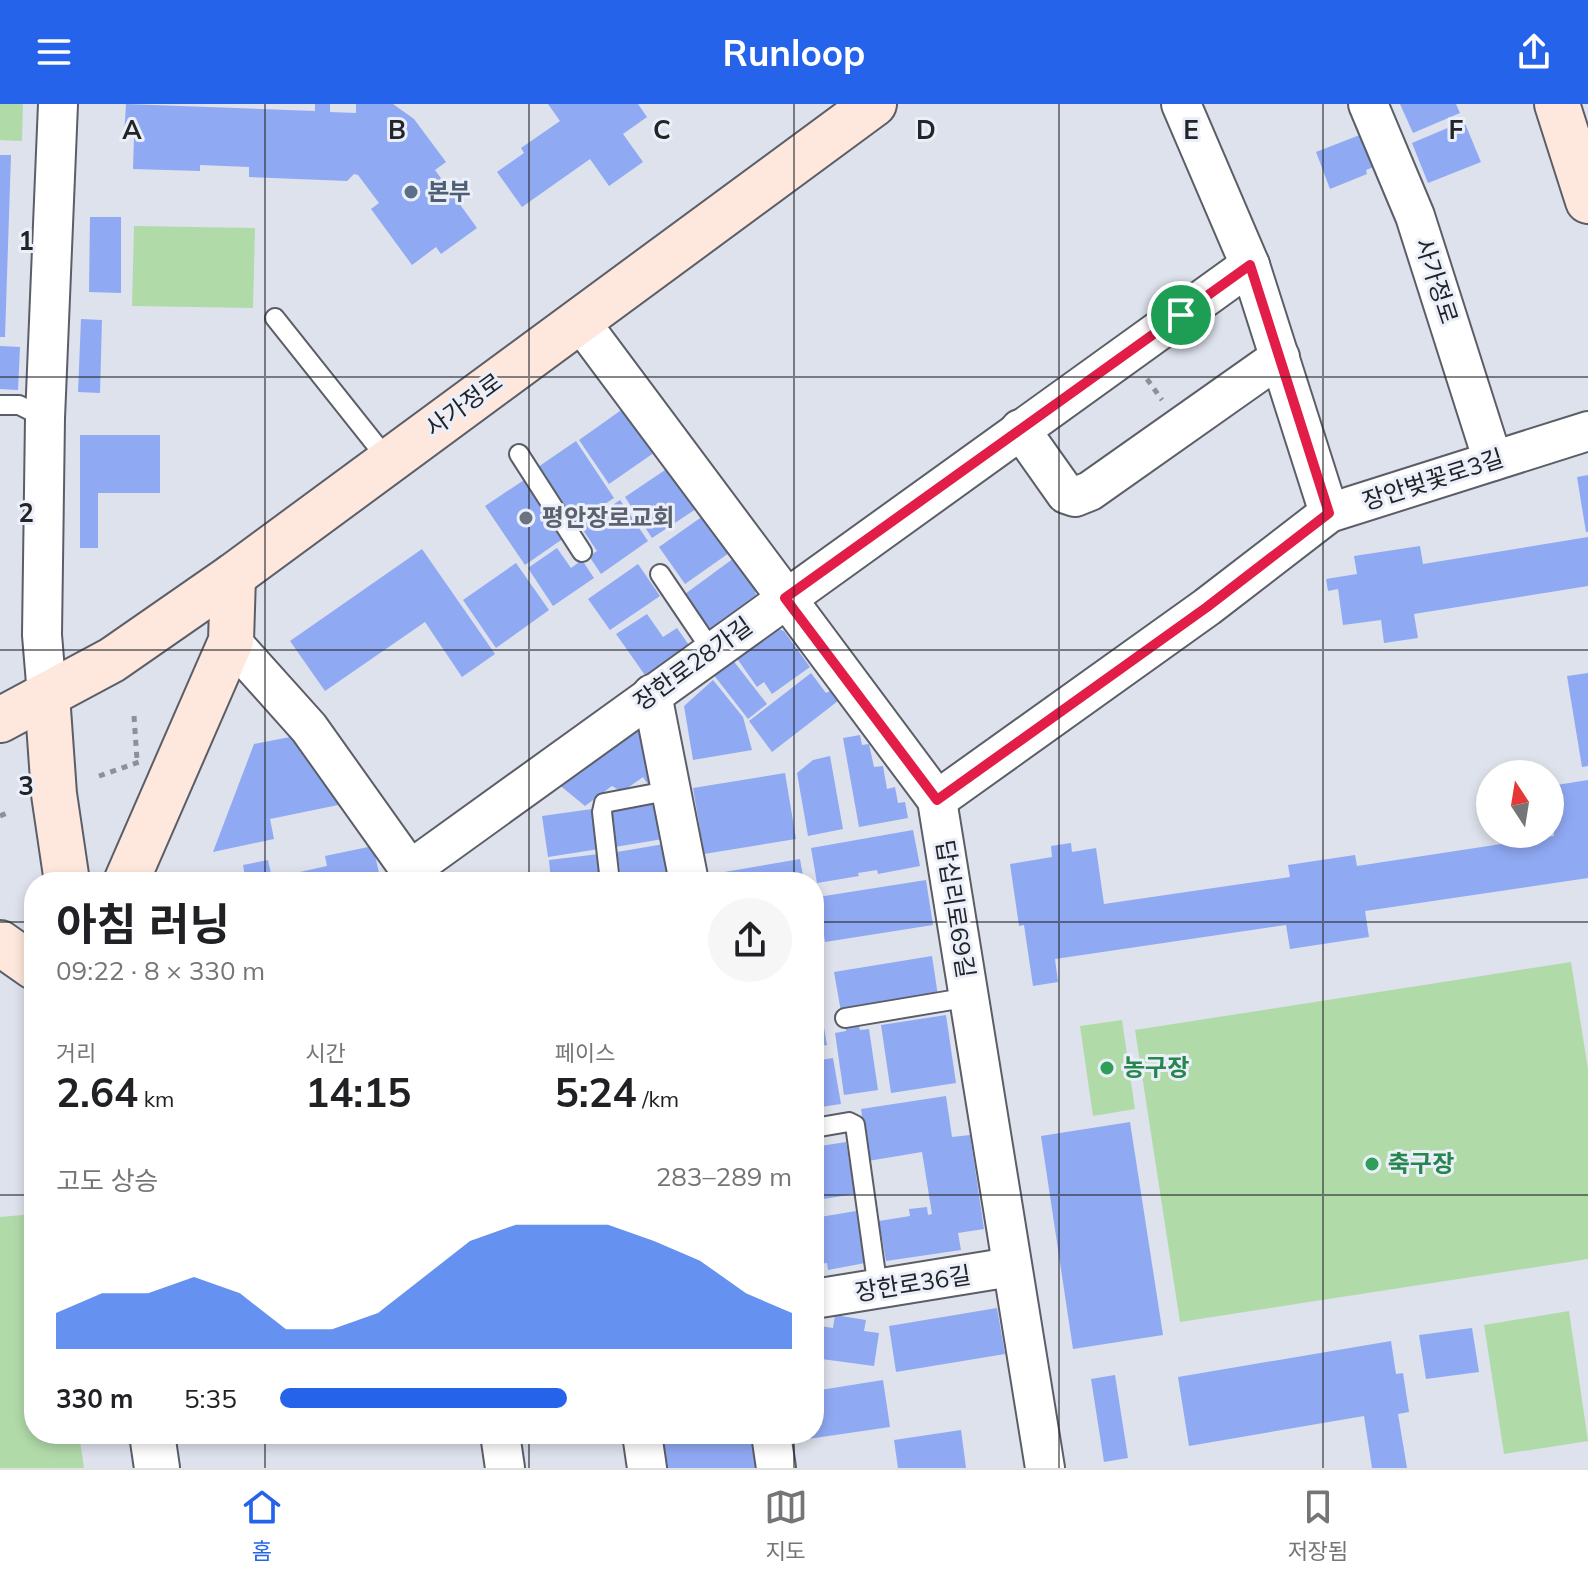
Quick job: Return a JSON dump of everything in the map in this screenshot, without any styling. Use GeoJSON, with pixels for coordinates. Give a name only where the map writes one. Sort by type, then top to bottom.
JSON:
{"type":"FeatureCollection","features":[{"type":"Feature","properties":{"kind":"main road","name":"사가정로"},"geometry":{"type":"LineString","coordinates":[[0,720],[112,660],[233,576],[874,104]]}},
{"type":"Feature","properties":{"kind":"main road"},"geometry":{"type":"LineString","coordinates":[[1557,104],[1588,201]]}},
{"type":"Feature","properties":{"kind":"main road"},"geometry":{"type":"LineString","coordinates":[[130,872],[231,641],[233,576]]}},
{"type":"Feature","properties":{"kind":"main road"},"geometry":{"type":"LineString","coordinates":[[47,695],[54,794],[66,872]]}},
{"type":"Feature","properties":{"kind":"main road"},"geometry":{"type":"LineString","coordinates":[[0,943],[24,960]]}},
{"type":"Feature","properties":{"kind":"street"},"geometry":{"type":"LineString","coordinates":[[47,695],[42,635],[45,418],[58,104]]}},
{"type":"Feature","properties":{"kind":"street"},"geometry":{"type":"LineString","coordinates":[[1181,104],[1250,265],[1329,513]]}},
{"type":"Feature","properties":{"kind":"street","name":"사가정로"},"geometry":{"type":"LineString","coordinates":[[1368,104],[1415,216],[1493,461]]}},
{"type":"Feature","properties":{"kind":"street","name":"장한로28가길"},"geometry":{"type":"LineString","coordinates":[[416,872],[652,694],[1250,265]]}},
{"type":"Feature","properties":{"kind":"street","name":"답십리로69길"},"geometry":{"type":"LineString","coordinates":[[579,320],[937,800],[1045,1468]]}},
{"type":"Feature","properties":{"kind":"street"},"geometry":{"type":"LineString","coordinates":[[1020,429],[1066,494],[1075,497],[1090,491],[1280,357]]}},
{"type":"Feature","properties":{"kind":"street","name":"장안벚꽃로3길"},"geometry":{"type":"LineString","coordinates":[[937,800],[1207,607],[1329,513],[1588,431]]}},
{"type":"Feature","properties":{"kind":"street","name":"장한로28가길"},"geometry":{"type":"LineString","coordinates":[[231,641],[309,728],[408,872]]}},
{"type":"Feature","properties":{"kind":"street"},"geometry":{"type":"LineString","coordinates":[[652,694],[687,872]]}},
{"type":"Feature","properties":{"kind":"street","name":"장한로36길"},"geometry":{"type":"LineString","coordinates":[[824,1297],[1011,1267]]}},
{"type":"Feature","properties":{"kind":"street"},"geometry":{"type":"LineString","coordinates":[[153,1444],[157,1468]]}},
{"type":"Feature","properties":{"kind":"street"},"geometry":{"type":"LineString","coordinates":[[501,1444],[505,1468]]}},
{"type":"Feature","properties":{"kind":"street"},"geometry":{"type":"LineString","coordinates":[[643,1444],[647,1468]]}},
{"type":"Feature","properties":{"kind":"street"},"geometry":{"type":"LineString","coordinates":[[772,1444],[776,1468]]}},
{"type":"Feature","properties":{"kind":"lane"},"geometry":{"type":"LineString","coordinates":[[275,318],[388,460]]}},
{"type":"Feature","properties":{"kind":"lane"},"geometry":{"type":"LineString","coordinates":[[0,405],[19,405],[45,418]]}},
{"type":"Feature","properties":{"kind":"lane"},"geometry":{"type":"LineString","coordinates":[[519,454],[582,552]]}},
{"type":"Feature","properties":{"kind":"lane"},"geometry":{"type":"LineString","coordinates":[[660,574],[712,651]]}},
{"type":"Feature","properties":{"kind":"lane"},"geometry":{"type":"LineString","coordinates":[[609,872],[602,812],[604,803],[672,790]]}},
{"type":"Feature","properties":{"kind":"lane"},"geometry":{"type":"LineString","coordinates":[[845,1018],[970,997]]}},
{"type":"Feature","properties":{"kind":"lane"},"geometry":{"type":"LineString","coordinates":[[824,1126],[849,1122],[855,1125],[878,1289]]}},
{"type":"Feature","properties":{"kind":"path"},"geometry":{"type":"LineString","coordinates":[[1129,352],[1180,428]]}},
{"type":"Feature","properties":{"kind":"path"},"geometry":{"type":"LineString","coordinates":[[134,716],[137,761]]}},
{"type":"Feature","properties":{"kind":"path"},"geometry":{"type":"LineString","coordinates":[[99,776],[137,761],[149,766]]}},
{"type":"Feature","properties":{"kind":"path"},"geometry":{"type":"LineString","coordinates":[[0,816],[7,813]]}},
{"type":"Feature","properties":{"kind":"green space"},"geometry":{"type":"Polygon","coordinates":[[[0,104],[23,104],[22,141],[0,140],[0,104]]]}},
{"type":"Feature","properties":{"kind":"green space"},"geometry":{"type":"Polygon","coordinates":[[[134,226],[255,228],[253,308],[132,306],[134,226]]]}},
{"type":"Feature","properties":{"kind":"green space","name":"축구장"},"geometry":{"type":"Polygon","coordinates":[[[1571,962],[1588,1069],[1588,1259],[1180,1322],[1135,1030],[1571,962]]]}},
{"type":"Feature","properties":{"kind":"green space","name":"농구장"},"geometry":{"type":"Polygon","coordinates":[[[1122,1020],[1135,1109],[1093,1116],[1080,1026],[1122,1020]]]}},
{"type":"Feature","properties":{"kind":"green space"},"geometry":{"type":"Polygon","coordinates":[[[24,1215],[24,1444],[80,1444],[84,1468],[0,1468],[0,1217],[24,1215]]]}},
{"type":"Feature","properties":{"kind":"green space"},"geometry":{"type":"Polygon","coordinates":[[[1569,1311],[1588,1441],[1504,1454],[1484,1325],[1569,1311]]]}},
{"type":"Feature","properties":{"kind":"building","name":"본부"},"geometry":{"type":"Polygon","coordinates":[[[126,104],[315,111],[315,104],[330,104],[330,112],[356,113],[356,104],[393,104],[414,119],[446,162],[435,170],[477,228],[441,254],[436,247],[412,265],[371,209],[379,203],[358,175],[354,174],[347,181],[249,177],[249,167],[200,165],[200,171],[133,169],[134,137],[124,137],[126,104]]]}},
{"type":"Feature","properties":{"kind":"building"},"geometry":{"type":"Polygon","coordinates":[[[548,104],[638,104],[647,117],[623,134],[643,162],[609,186],[590,159],[522,207],[497,172],[524,153],[521,148],[560,121],[548,104]]]}},
{"type":"Feature","properties":{"kind":"building"},"geometry":{"type":"Polygon","coordinates":[[[1400,104],[1456,104],[1460,113],[1413,133],[1400,104]]]}},
{"type":"Feature","properties":{"kind":"building"},"geometry":{"type":"Polygon","coordinates":[[[1464,121],[1481,162],[1428,183],[1412,143],[1464,121]]]}},
{"type":"Feature","properties":{"kind":"building"},"geometry":{"type":"Polygon","coordinates":[[[1370,131],[1383,163],[1366,170],[1367,174],[1330,189],[1316,152],[1370,131]]]}},
{"type":"Feature","properties":{"kind":"building"},"geometry":{"type":"Polygon","coordinates":[[[0,155],[11,155],[5,337],[0,337],[0,155]]]}},
{"type":"Feature","properties":{"kind":"building"},"geometry":{"type":"Polygon","coordinates":[[[90,217],[121,217],[121,293],[89,292],[90,217]]]}},
{"type":"Feature","properties":{"kind":"building"},"geometry":{"type":"Polygon","coordinates":[[[81,319],[102,320],[100,393],[78,392],[81,319]]]}},
{"type":"Feature","properties":{"kind":"building"},"geometry":{"type":"Polygon","coordinates":[[[0,346],[20,347],[18,390],[0,389],[0,346]]]}},
{"type":"Feature","properties":{"kind":"building"},"geometry":{"type":"Polygon","coordinates":[[[627,406],[658,450],[609,484],[579,440],[627,406]]]}},
{"type":"Feature","properties":{"kind":"building"},"geometry":{"type":"Polygon","coordinates":[[[80,435],[160,435],[160,493],[98,493],[98,548],[80,548],[80,435]]]}},
{"type":"Feature","properties":{"kind":"building"},"geometry":{"type":"Polygon","coordinates":[[[576,441],[614,498],[576,523],[538,467],[576,441]]]}},
{"type":"Feature","properties":{"kind":"building"},"geometry":{"type":"Polygon","coordinates":[[[668,468],[696,509],[652,538],[625,497],[668,468]]]}},
{"type":"Feature","properties":{"kind":"building"},"geometry":{"type":"Polygon","coordinates":[[[1588,475],[1588,532],[1586,532],[1577,477],[1588,475]]]}},
{"type":"Feature","properties":{"kind":"building"},"geometry":{"type":"Polygon","coordinates":[[[524,480],[564,538],[525,565],[485,506],[524,480]]]}},
{"type":"Feature","properties":{"kind":"building"},"geometry":{"type":"Polygon","coordinates":[[[620,500],[648,541],[601,574],[589,556],[597,551],[581,527],[620,500]]]}},
{"type":"Feature","properties":{"kind":"building"},"geometry":{"type":"Polygon","coordinates":[[[703,516],[729,553],[685,584],[659,547],[703,516]]]}},
{"type":"Feature","properties":{"kind":"building"},"geometry":{"type":"Polygon","coordinates":[[[1588,537],[1588,586],[1414,614],[1418,638],[1384,643],[1381,620],[1343,625],[1338,589],[1328,591],[1326,579],[1357,574],[1354,556],[1420,546],[1423,564],[1588,537]]]}},
{"type":"Feature","properties":{"kind":"building"},"geometry":{"type":"Polygon","coordinates":[[[557,548],[571,568],[582,560],[594,578],[553,606],[528,568],[557,548]]]}},
{"type":"Feature","properties":{"kind":"building"},"geometry":{"type":"Polygon","coordinates":[[[422,549],[495,654],[462,677],[425,622],[325,691],[290,641],[422,549]]]}},
{"type":"Feature","properties":{"kind":"building"},"geometry":{"type":"Polygon","coordinates":[[[734,558],[753,583],[756,595],[710,629],[685,594],[734,558]]]}},
{"type":"Feature","properties":{"kind":"building"},"geometry":{"type":"Polygon","coordinates":[[[516,563],[549,610],[496,648],[463,600],[516,563]]]}},
{"type":"Feature","properties":{"kind":"building"},"geometry":{"type":"Polygon","coordinates":[[[638,564],[660,596],[610,630],[588,599],[638,564]]]}},
{"type":"Feature","properties":{"kind":"building"},"geometry":{"type":"Polygon","coordinates":[[[647,614],[663,637],[677,628],[691,648],[647,678],[616,634],[647,614]]]}},
{"type":"Feature","properties":{"kind":"building"},"geometry":{"type":"Polygon","coordinates":[[[776,628],[784,631],[810,667],[772,694],[764,682],[757,687],[736,657],[776,628]]]}},
{"type":"Feature","properties":{"kind":"building"},"geometry":{"type":"Polygon","coordinates":[[[732,659],[767,704],[748,719],[713,674],[732,659]]]}},
{"type":"Feature","properties":{"kind":"building"},"geometry":{"type":"Polygon","coordinates":[[[811,673],[826,693],[830,691],[838,701],[772,752],[749,721],[811,673]]]}},
{"type":"Feature","properties":{"kind":"building"},"geometry":{"type":"Polygon","coordinates":[[[1588,673],[1588,766],[1582,767],[1567,676],[1588,673]]]}},
{"type":"Feature","properties":{"kind":"building"},"geometry":{"type":"Polygon","coordinates":[[[713,680],[743,717],[752,750],[693,760],[684,706],[713,680]]]}},
{"type":"Feature","properties":{"kind":"building"},"geometry":{"type":"Polygon","coordinates":[[[644,722],[654,778],[647,783],[643,777],[622,792],[612,786],[585,806],[557,783],[644,722]]]}},
{"type":"Feature","properties":{"kind":"building"},"geometry":{"type":"Polygon","coordinates":[[[860,735],[862,745],[869,744],[874,767],[883,766],[887,789],[895,787],[898,803],[905,802],[908,818],[859,827],[843,738],[860,735]]]}},
{"type":"Feature","properties":{"kind":"building"},"geometry":{"type":"Polygon","coordinates":[[[295,736],[343,804],[270,819],[274,839],[213,852],[254,744],[295,736]]]}},
{"type":"Feature","properties":{"kind":"building"},"geometry":{"type":"Polygon","coordinates":[[[830,756],[843,829],[808,836],[797,773],[813,760],[830,756]]]}},
{"type":"Feature","properties":{"kind":"building"},"geometry":{"type":"Polygon","coordinates":[[[785,773],[796,839],[704,854],[693,788],[785,773]]]}},
{"type":"Feature","properties":{"kind":"building"},"geometry":{"type":"Polygon","coordinates":[[[1588,780],[1588,878],[1365,911],[1369,937],[1290,949],[1286,925],[1055,959],[1058,982],[1033,986],[1024,925],[1019,926],[1010,864],[1052,857],[1051,846],[1071,843],[1072,852],[1096,848],[1104,904],[1290,877],[1288,865],[1355,855],[1357,866],[1476,848],[1564,848],[1564,784],[1588,780]]]}},
{"type":"Feature","properties":{"kind":"building"},"geometry":{"type":"Polygon","coordinates":[[[657,800],[663,839],[615,847],[612,807],[657,800]]]}},
{"type":"Feature","properties":{"kind":"building"},"geometry":{"type":"Polygon","coordinates":[[[592,809],[599,849],[548,857],[542,816],[592,809]]]}},
{"type":"Feature","properties":{"kind":"building"},"geometry":{"type":"Polygon","coordinates":[[[913,830],[920,866],[878,874],[877,870],[858,873],[859,876],[824,882],[824,872],[815,872],[811,848],[913,830]]]}},
{"type":"Feature","properties":{"kind":"building"},"geometry":{"type":"Polygon","coordinates":[[[664,844],[668,872],[620,872],[617,852],[664,844]]]}},
{"type":"Feature","properties":{"kind":"building"},"geometry":{"type":"Polygon","coordinates":[[[373,846],[379,872],[300,872],[327,866],[325,856],[373,846]]]}},
{"type":"Feature","properties":{"kind":"building"},"geometry":{"type":"Polygon","coordinates":[[[599,854],[602,872],[550,872],[549,860],[599,854]]]}},
{"type":"Feature","properties":{"kind":"building"},"geometry":{"type":"Polygon","coordinates":[[[800,859],[802,872],[724,872],[800,859]]]}},
{"type":"Feature","properties":{"kind":"building"},"geometry":{"type":"Polygon","coordinates":[[[268,860],[271,872],[244,872],[243,865],[268,860]]]}},
{"type":"Feature","properties":{"kind":"building"},"geometry":{"type":"Polygon","coordinates":[[[926,880],[933,925],[825,942],[824,896],[926,880]]]}},
{"type":"Feature","properties":{"kind":"building"},"geometry":{"type":"Polygon","coordinates":[[[932,956],[938,996],[841,1012],[834,972],[932,956]]]}},
{"type":"Feature","properties":{"kind":"building"},"geometry":{"type":"Polygon","coordinates":[[[946,1015],[956,1083],[891,1093],[881,1025],[946,1015]]]}},
{"type":"Feature","properties":{"kind":"building"},"geometry":{"type":"Polygon","coordinates":[[[859,1025],[860,1030],[869,1029],[878,1090],[844,1095],[835,1033],[859,1025]]]}},
{"type":"Feature","properties":{"kind":"building"},"geometry":{"type":"Polygon","coordinates":[[[833,1058],[841,1104],[824,1107],[824,1059],[833,1058]]]}},
{"type":"Feature","properties":{"kind":"building"},"geometry":{"type":"Polygon","coordinates":[[[946,1096],[952,1137],[970,1135],[984,1229],[958,1233],[961,1250],[886,1261],[879,1221],[910,1216],[909,1209],[927,1207],[928,1215],[932,1214],[922,1152],[868,1161],[861,1109],[946,1096]]]}},
{"type":"Feature","properties":{"kind":"building"},"geometry":{"type":"Polygon","coordinates":[[[1130,1122],[1163,1335],[1073,1349],[1041,1136],[1130,1122]]]}},
{"type":"Feature","properties":{"kind":"building"},"geometry":{"type":"Polygon","coordinates":[[[846,1142],[855,1194],[824,1199],[824,1145],[846,1142]]]}},
{"type":"Feature","properties":{"kind":"building"},"geometry":{"type":"Polygon","coordinates":[[[856,1211],[865,1263],[828,1270],[827,1263],[824,1263],[824,1216],[856,1211]]]}},
{"type":"Feature","properties":{"kind":"building"},"geometry":{"type":"Polygon","coordinates":[[[997,1308],[1005,1354],[896,1372],[889,1326],[997,1308]]]}},
{"type":"Feature","properties":{"kind":"building"},"geometry":{"type":"Polygon","coordinates":[[[835,1315],[866,1320],[864,1331],[879,1333],[874,1366],[824,1359],[824,1327],[833,1328],[835,1315]]]}},
{"type":"Feature","properties":{"kind":"building"},"geometry":{"type":"Polygon","coordinates":[[[1472,1328],[1479,1372],[1426,1379],[1419,1335],[1472,1328]]]}},
{"type":"Feature","properties":{"kind":"building"},"geometry":{"type":"Polygon","coordinates":[[[1391,1341],[1396,1374],[1403,1373],[1409,1412],[1398,1414],[1407,1468],[1372,1468],[1364,1416],[1189,1446],[1178,1377],[1391,1341]]]}},
{"type":"Feature","properties":{"kind":"building"},"geometry":{"type":"Polygon","coordinates":[[[1115,1375],[1128,1458],[1104,1462],[1091,1379],[1115,1375]]]}},
{"type":"Feature","properties":{"kind":"building"},"geometry":{"type":"Polygon","coordinates":[[[883,1380],[890,1427],[824,1437],[824,1389],[883,1380]]]}},
{"type":"Feature","properties":{"kind":"building"},"geometry":{"type":"Polygon","coordinates":[[[961,1430],[966,1468],[898,1468],[894,1440],[961,1430]]]}},
{"type":"Feature","properties":{"kind":"building"},"geometry":{"type":"Polygon","coordinates":[[[663,1444],[757,1444],[761,1468],[667,1468],[663,1444]]]}},
{"type":"Feature","properties":{"kind":"place","name":"본부"},"geometry":{"type":"Point","coordinates":[411,192]}},
{"type":"Feature","properties":{"kind":"place","name":"평안장로교회"},"geometry":{"type":"Point","coordinates":[526,518]}},
{"type":"Feature","properties":{"kind":"place","name":"농구장"},"geometry":{"type":"Point","coordinates":[1107,1068]}},
{"type":"Feature","properties":{"kind":"place","name":"축구장"},"geometry":{"type":"Point","coordinates":[1372,1164]}},
{"type":"Feature","properties":{"kind":"route"},"geometry":{"type":"LineString","coordinates":[[1250,265],[1329,513],[1207,607],[937,800],[785,598],[1181,315],[1250,265]]}}]}
